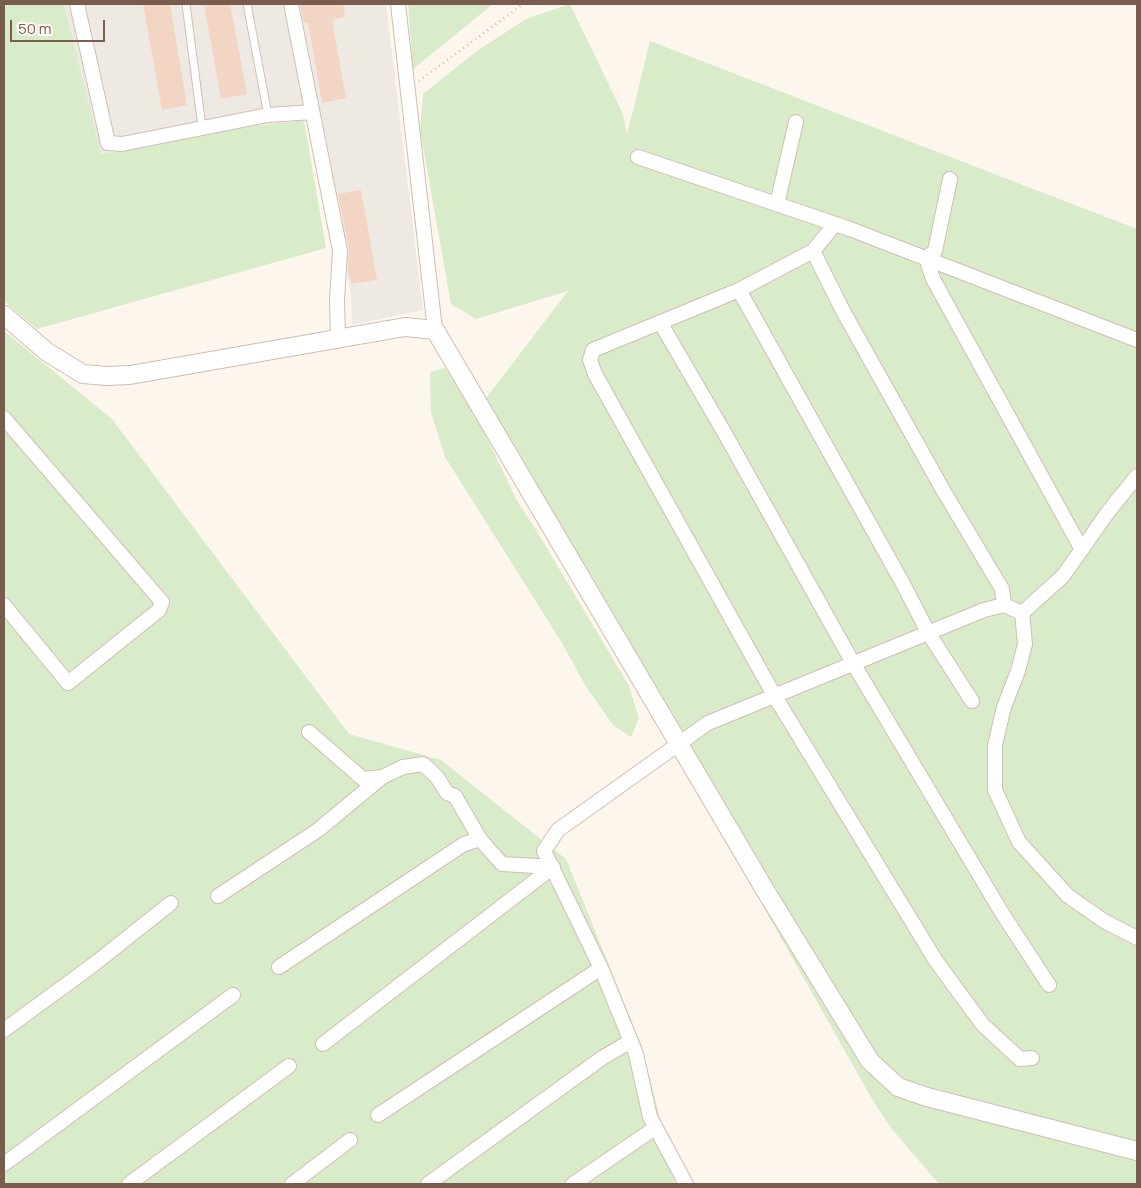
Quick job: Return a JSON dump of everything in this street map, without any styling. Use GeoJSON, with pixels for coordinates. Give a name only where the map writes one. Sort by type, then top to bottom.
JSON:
{"type":"FeatureCollection","features":[{"type":"Feature","properties":{"kind":"street"},"geometry":{"type":"LineString","coordinates":[[77,4],[108,143],[122,144],[268,115],[312,112]]}},
{"type":"Feature","properties":{"kind":"street"},"geometry":{"type":"LineString","coordinates":[[292,4],[340,251],[337,301],[338,339]]}},
{"type":"Feature","properties":{"kind":"street"},"geometry":{"type":"LineString","coordinates":[[398,4],[435,330],[680,745],[870,1061],[898,1087],[928,1097],[1137,1151]]}},
{"type":"Feature","properties":{"kind":"street"},"geometry":{"type":"LineString","coordinates":[[777,204],[796,122]]}},
{"type":"Feature","properties":{"kind":"street"},"geometry":{"type":"LineString","coordinates":[[638,157],[836,224],[1137,340]]}},
{"type":"Feature","properties":{"kind":"street"},"geometry":{"type":"LineString","coordinates":[[926,258],[935,251],[950,179]]}},
{"type":"Feature","properties":{"kind":"street"},"geometry":{"type":"LineString","coordinates":[[836,224],[813,251],[739,290],[593,350],[590,360],[595,374],[774,695],[936,961],[983,1025],[1020,1059],[1032,1058]]}},
{"type":"Feature","properties":{"kind":"street"},"geometry":{"type":"LineString","coordinates":[[813,251],[843,311],[943,490],[1002,589],[1004,605]]}},
{"type":"Feature","properties":{"kind":"street"},"geometry":{"type":"LineString","coordinates":[[926,258],[933,279],[1081,548]]}},
{"type":"Feature","properties":{"kind":"street"},"geometry":{"type":"LineString","coordinates":[[739,290],[902,582],[929,634],[972,701]]}},
{"type":"Feature","properties":{"kind":"street"},"geometry":{"type":"LineString","coordinates":[[4,315],[47,352],[83,374],[107,376],[130,375],[404,327],[435,330]]}},
{"type":"Feature","properties":{"kind":"street"},"geometry":{"type":"LineString","coordinates":[[660,322],[724,432],[853,663],[1002,913],[1049,985]]}},
{"type":"Feature","properties":{"kind":"street"},"geometry":{"type":"LineString","coordinates":[[4,418],[162,602],[159,610],[68,682],[4,605]]}},
{"type":"Feature","properties":{"kind":"street"},"geometry":{"type":"LineString","coordinates":[[1022,613],[1064,576],[1081,548],[1137,476]]}},
{"type":"Feature","properties":{"kind":"street"},"geometry":{"type":"LineString","coordinates":[[686,1184],[650,1117],[636,1054],[631,1040],[601,968],[544,851],[558,830],[634,775],[680,745],[708,723],[984,610],[1004,605],[1022,613]]}},
{"type":"Feature","properties":{"kind":"street"},"geometry":{"type":"LineString","coordinates":[[1022,613],[1024,644],[1018,671],[1004,707],[996,745],[995,790],[1019,842],[1068,896],[1104,921],[1137,938]]}},
{"type":"Feature","properties":{"kind":"street"},"geometry":{"type":"LineString","coordinates":[[309,732],[363,779],[382,778]]}},
{"type":"Feature","properties":{"kind":"street"},"geometry":{"type":"LineString","coordinates":[[218,896],[318,830],[382,778],[403,767],[423,764],[438,777],[447,792],[455,796],[480,838],[502,864],[553,867]]}},
{"type":"Feature","properties":{"kind":"street"},"geometry":{"type":"LineString","coordinates":[[279,968],[464,844],[480,838]]}},
{"type":"Feature","properties":{"kind":"street"},"geometry":{"type":"LineString","coordinates":[[322,1044],[553,867]]}},
{"type":"Feature","properties":{"kind":"street"},"geometry":{"type":"LineString","coordinates":[[4,1030],[93,965],[171,903]]}},
{"type":"Feature","properties":{"kind":"street"},"geometry":{"type":"LineString","coordinates":[[378,1115],[601,968]]}},
{"type":"Feature","properties":{"kind":"street"},"geometry":{"type":"LineString","coordinates":[[4,1164],[233,995]]}},
{"type":"Feature","properties":{"kind":"street"},"geometry":{"type":"LineString","coordinates":[[428,1184],[602,1058],[631,1040]]}},
{"type":"Feature","properties":{"kind":"street"},"geometry":{"type":"LineString","coordinates":[[129,1184],[289,1066]]}},
{"type":"Feature","properties":{"kind":"street"},"geometry":{"type":"LineString","coordinates":[[573,1184],[655,1128]]}},
{"type":"Feature","properties":{"kind":"street"},"geometry":{"type":"LineString","coordinates":[[292,1184],[350,1140]]}},
{"type":"Feature","properties":{"kind":"lane"},"geometry":{"type":"LineString","coordinates":[[186,4],[202,127]]}},
{"type":"Feature","properties":{"kind":"lane"},"geometry":{"type":"LineString","coordinates":[[247,4],[268,115]]}},
{"type":"Feature","properties":{"kind":"path"},"geometry":{"type":"LineString","coordinates":[[408,90],[523,4]]}},
{"type":"Feature","properties":{"kind":"shaded area"},"geometry":{"type":"Polygon","coordinates":[[[64,4],[386,4],[423,310],[352,325],[351,296],[318,118],[225,130],[100,154],[64,4]]]}},
{"type":"Feature","properties":{"kind":"green space"},"geometry":{"type":"Polygon","coordinates":[[[4,4],[64,4],[101,154],[225,130],[304,120],[326,248],[37,329],[4,301],[4,4]]]}},
{"type":"Feature","properties":{"kind":"green space"},"geometry":{"type":"Polygon","coordinates":[[[408,4],[493,4],[413,69],[408,4]]]}},
{"type":"Feature","properties":{"kind":"green space"},"geometry":{"type":"Polygon","coordinates":[[[570,4],[623,114],[627,135],[650,41],[1137,229],[1137,1184],[939,1184],[891,1128],[872,1099],[480,406],[568,291],[476,319],[451,304],[420,130],[423,94],[477,51],[526,19],[570,4]]]}},
{"type":"Feature","properties":{"kind":"green space"},"geometry":{"type":"Polygon","coordinates":[[[4,331],[112,419],[349,734],[441,760],[566,859],[641,1044],[662,1126],[695,1184],[4,1184],[4,331]]]}},
{"type":"Feature","properties":{"kind":"green space"},"geometry":{"type":"Polygon","coordinates":[[[445,368],[475,412],[516,499],[628,684],[639,718],[631,737],[613,725],[585,685],[562,643],[445,457],[431,412],[430,372],[445,368]]]}},
{"type":"Feature","properties":{"kind":"building"},"geometry":{"type":"Polygon","coordinates":[[[143,4],[170,4],[187,105],[162,110],[143,4]]]}},
{"type":"Feature","properties":{"kind":"building"},"geometry":{"type":"Polygon","coordinates":[[[204,4],[230,4],[247,94],[221,99],[204,4]]]}},
{"type":"Feature","properties":{"kind":"building"},"geometry":{"type":"Polygon","coordinates":[[[300,4],[343,4],[345,17],[332,20],[346,98],[322,103],[308,22],[304,23],[300,4]]]}},
{"type":"Feature","properties":{"kind":"building"},"geometry":{"type":"Polygon","coordinates":[[[361,190],[377,280],[351,284],[348,268],[349,249],[338,194],[361,190]]]}}]}
